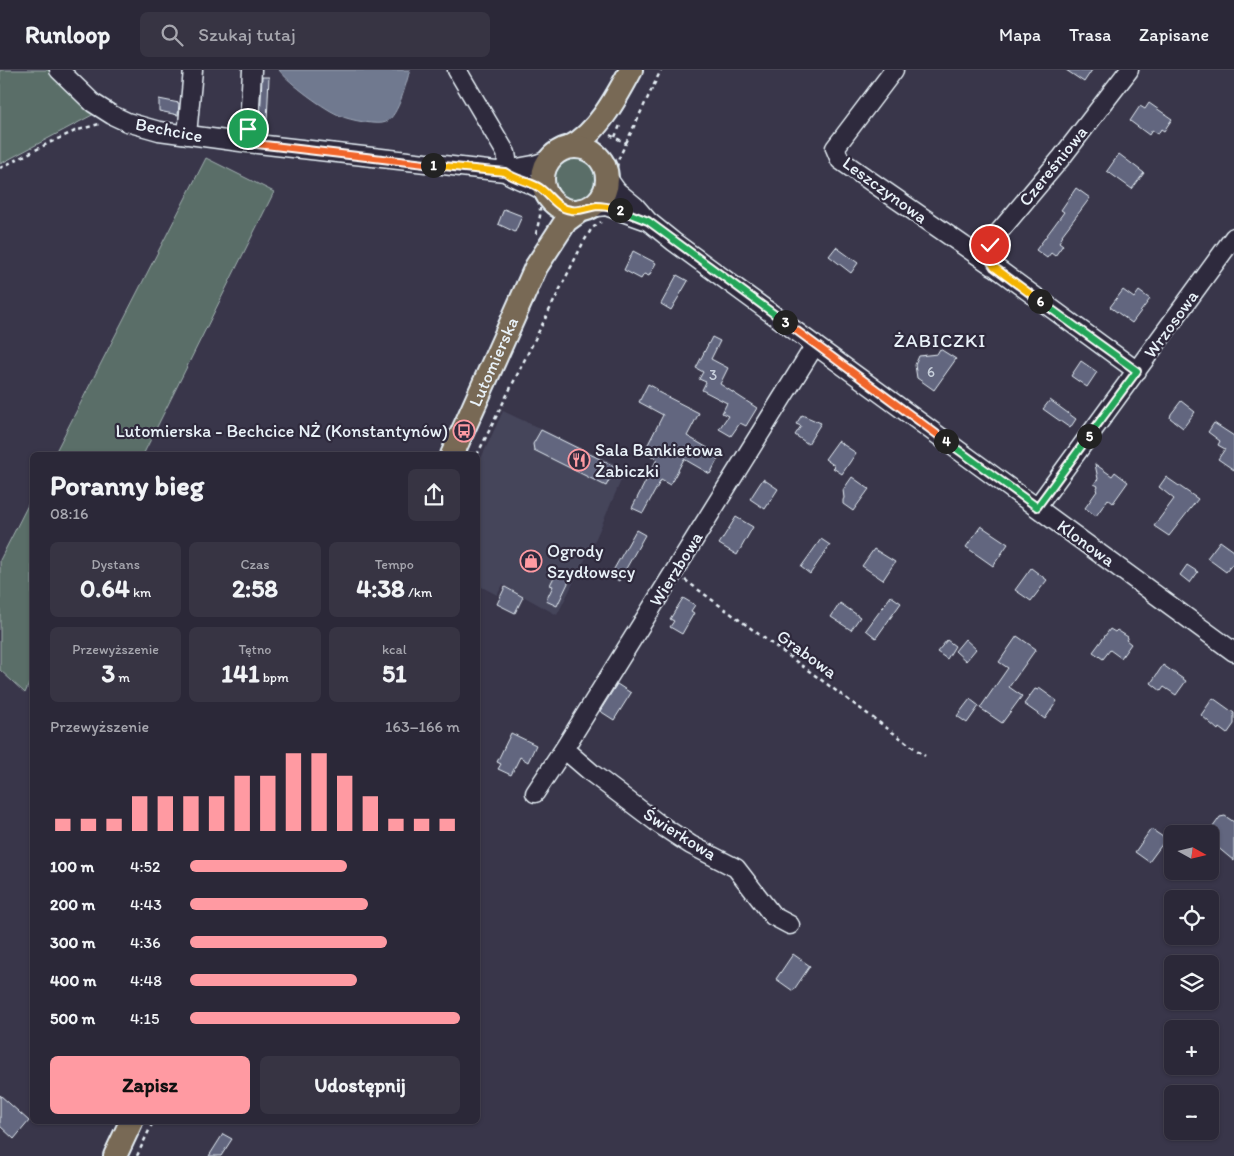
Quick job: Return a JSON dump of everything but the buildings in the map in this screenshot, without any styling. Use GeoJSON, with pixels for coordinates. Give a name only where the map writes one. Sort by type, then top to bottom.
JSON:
{"type":"FeatureCollection","features":[{"type":"Feature","properties":{"kind":"main road"},"geometry":{"type":"LineString","coordinates":[[609,169],[592,151],[577,146],[562,149],[550,158],[544,172],[544,188],[558,206],[573,211],[591,213],[607,185],[609,169],[604,143],[616,100],[631,70]]}},
{"type":"Feature","properties":{"kind":"main road"},"geometry":{"type":"LineString","coordinates":[[570,147],[585,138],[616,100]]}},
{"type":"Feature","properties":{"kind":"main road","name":"Lutomierska"},"geometry":{"type":"LineString","coordinates":[[536,267],[550,214],[548,195]]}},
{"type":"Feature","properties":{"kind":"main road","name":"Lutomierska"},"geometry":{"type":"LineString","coordinates":[[453,452],[536,267],[566,221],[591,213]]}},
{"type":"Feature","properties":{"kind":"main road"},"geometry":{"type":"LineString","coordinates":[[115,1156],[130,1124]]}},
{"type":"Feature","properties":{"kind":"street","name":"Bechcice"},"geometry":{"type":"LineString","coordinates":[[59,70],[93,103],[112,115],[142,127],[248,143],[505,172],[514,178],[534,185],[548,195]]}},
{"type":"Feature","properties":{"kind":"street"},"geometry":{"type":"LineString","coordinates":[[187,135],[193,70]]}},
{"type":"Feature","properties":{"kind":"street"},"geometry":{"type":"LineString","coordinates":[[248,143],[252,70]]}},
{"type":"Feature","properties":{"kind":"street"},"geometry":{"type":"LineString","coordinates":[[457,70],[506,153],[505,172]]}},
{"type":"Feature","properties":{"kind":"street","name":"Leszczynowa"},"geometry":{"type":"LineString","coordinates":[[894,70],[836,148],[840,160],[994,267]]}},
{"type":"Feature","properties":{"kind":"street","name":"Czereśniowa"},"geometry":{"type":"LineString","coordinates":[[994,267],[987,256],[990,245],[1062,157],[1129,70]]}},
{"type":"Feature","properties":{"kind":"street","name":"Bechcice"},"geometry":{"type":"LineString","coordinates":[[505,172],[514,167],[542,164],[550,158]]}},
{"type":"Feature","properties":{"kind":"street","name":"Klonowa"},"geometry":{"type":"LineString","coordinates":[[609,169],[617,191],[648,221],[1234,652]]}},
{"type":"Feature","properties":{"kind":"street","name":"Klonowa"},"geometry":{"type":"LineString","coordinates":[[591,213],[606,206],[648,221]]}},
{"type":"Feature","properties":{"kind":"street","name":"Wrzosowa"},"geometry":{"type":"LineString","coordinates":[[1037,507],[1234,237]]}},
{"type":"Feature","properties":{"kind":"street"},"geometry":{"type":"LineString","coordinates":[[994,267],[1137,371]]}},
{"type":"Feature","properties":{"kind":"street","name":"Wierzbowa"},"geometry":{"type":"LineString","coordinates":[[535,793],[815,345]]}},
{"type":"Feature","properties":{"kind":"street","name":"Świerkowa"},"geometry":{"type":"LineString","coordinates":[[564,749],[593,774],[660,824],[691,845],[736,868],[774,916],[790,925]]}},
{"type":"Feature","properties":{"kind":"path"},"geometry":{"type":"LineString","coordinates":[[609,169],[619,158],[662,70]]}},
{"type":"Feature","properties":{"kind":"path"},"geometry":{"type":"LineString","coordinates":[[0,168],[50,142],[75,131],[98,124],[112,115]]}},
{"type":"Feature","properties":{"kind":"path"},"geometry":{"type":"LineString","coordinates":[[610,135],[626,143]]}},
{"type":"Feature","properties":{"kind":"path"},"geometry":{"type":"LineString","coordinates":[[478,452],[592,228],[591,213]]}},
{"type":"Feature","properties":{"kind":"path","name":"Grabowa"},"geometry":{"type":"LineString","coordinates":[[674,572],[925,756]]}},
{"type":"Feature","properties":{"kind":"path"},"geometry":{"type":"LineString","coordinates":[[137,1156],[152,1124]]}},
{"type":"Feature","properties":{"kind":"shaded area"},"geometry":{"type":"Polygon","coordinates":[[[279,70],[410,70],[395,113],[386,122],[377,123],[345,118],[334,113],[299,89],[279,70]]]}},
{"type":"Feature","properties":{"kind":"shaded area"},"geometry":{"type":"Polygon","coordinates":[[[503,411],[626,469],[596,538],[557,615],[503,585],[497,595],[480,586],[480,461],[503,411]]]}},
{"type":"Feature","properties":{"kind":"green space"},"geometry":{"type":"Polygon","coordinates":[[[0,70],[52,70],[96,113],[0,164],[0,70]]]}},
{"type":"Feature","properties":{"kind":"green space"},"geometry":{"type":"Polygon","coordinates":[[[206,158],[274,192],[144,452],[56,452],[206,158]]]}},
{"type":"Feature","properties":{"kind":"green space"},"geometry":{"type":"Polygon","coordinates":[[[579,159],[586,162],[592,168],[595,179],[594,187],[586,196],[579,199],[571,199],[564,196],[556,187],[555,175],[558,168],[567,160],[579,159]]]}},
{"type":"Feature","properties":{"kind":"green space"},"geometry":{"type":"Polygon","coordinates":[[[30,501],[30,682],[25,693],[0,670],[0,560],[30,501]]]}},
{"type":"Feature","properties":{"kind":"place","name":"Lutomierska - Bechcice NŻ (Konstantynów)"},"geometry":{"type":"Point","coordinates":[464,431]}},
{"type":"Feature","properties":{"kind":"place","name":"Sala Bankietowa Żabiczki"},"geometry":{"type":"Point","coordinates":[579,460]}},
{"type":"Feature","properties":{"kind":"place","name":"Ogrody Szydłowscy"},"geometry":{"type":"Point","coordinates":[531,561]}},
{"type":"Feature","properties":{"kind":"district","name":"ŻABICZKI"},"geometry":{"type":"Point","coordinates":[940,340]}},
{"type":"Feature","properties":{"kind":"route"},"geometry":{"type":"LineString","coordinates":[[248,129],[248,143],[505,172],[514,178],[541,189],[552,201],[565,209],[573,211],[606,206],[648,221],[674,242],[1037,507],[1137,371],[994,267],[987,256],[990,245]]}}]}
